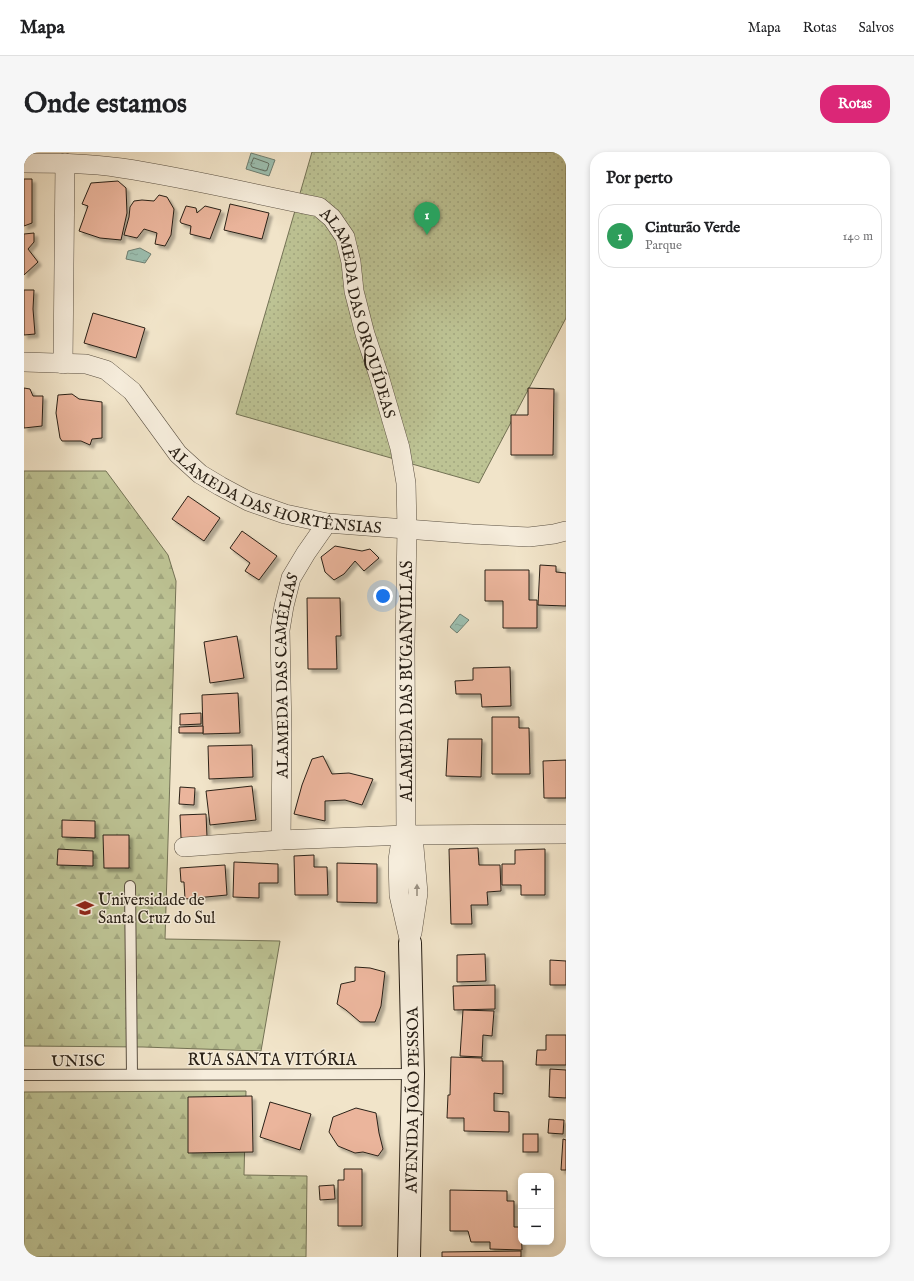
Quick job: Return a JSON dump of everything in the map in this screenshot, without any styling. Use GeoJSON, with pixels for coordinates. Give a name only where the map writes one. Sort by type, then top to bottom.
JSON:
{"type":"FeatureCollection","features":[{"type":"Feature","properties":{"kind":"street","name":"ALAMEDA DAS ORQUÍDEAS"},"geometry":{"type":"LineString","coordinates":[[24,163],[65,163],[120,168],[319,207],[332,218],[345,237],[351,262],[354,291],[400,448],[406,483],[407,528]]}},
{"type":"Feature","properties":{"kind":"street"},"geometry":{"type":"LineString","coordinates":[[63,364],[65,163]]}},
{"type":"Feature","properties":{"kind":"street","name":"ALAMEDA DAS HORTÊNSIAS"},"geometry":{"type":"LineString","coordinates":[[24,362],[86,364],[106,370],[132,391],[178,454],[200,474],[248,501],[285,514],[327,523],[472,534],[529,537],[566,531]]}},
{"type":"Feature","properties":{"kind":"street","name":"ALAMEDA DAS CAMÉLIAS"},"geometry":{"type":"LineString","coordinates":[[281,840],[282,733],[280,630],[291,578],[327,523]]}},
{"type":"Feature","properties":{"kind":"street","name":"ALAMEDA DAS BUGANVILLAS"},"geometry":{"type":"LineString","coordinates":[[407,528],[405,644],[406,835],[414,847],[418,893],[410,943]]}},
{"type":"Feature","properties":{"kind":"street"},"geometry":{"type":"LineString","coordinates":[[184,847],[281,840],[406,835],[566,834]]}},
{"type":"Feature","properties":{"kind":"street","name":"AVENIDA JOÃO PESSOA"},"geometry":{"type":"LineString","coordinates":[[409,1257],[413,1074],[410,943]]}},
{"type":"Feature","properties":{"kind":"lane"},"geometry":{"type":"LineString","coordinates":[[130,886],[132,1074]]}},
{"type":"Feature","properties":{"kind":"lane","name":"RUA SANTA VITÓRIA"},"geometry":{"type":"LineString","coordinates":[[132,1074],[413,1074]]}},
{"type":"Feature","properties":{"kind":"lane","name":"UNISC"},"geometry":{"type":"LineString","coordinates":[[24,1075],[132,1074]]}},
{"type":"Feature","properties":{"kind":"green space"},"geometry":{"type":"Polygon","coordinates":[[[312,152],[566,152],[566,318],[479,483],[236,414],[312,152]]]}},
{"type":"Feature","properties":{"kind":"green space"},"geometry":{"type":"Polygon","coordinates":[[[24,471],[106,471],[168,555],[176,581],[165,939],[280,941],[261,1051],[143,1047],[24,1046],[24,471]]]}},
{"type":"Feature","properties":{"kind":"green space"},"geometry":{"type":"Polygon","coordinates":[[[246,1091],[244,1175],[307,1176],[306,1257],[24,1257],[24,1092],[246,1091]]]}},
{"type":"Feature","properties":{"kind":"water"},"geometry":{"type":"Polygon","coordinates":[[[251,153],[275,160],[269,176],[246,169],[251,153]]]}},
{"type":"Feature","properties":{"kind":"water"},"geometry":{"type":"Polygon","coordinates":[[[140,248],[151,254],[145,263],[126,259],[128,251],[140,248]]]}},
{"type":"Feature","properties":{"kind":"water"},"geometry":{"type":"Polygon","coordinates":[[[460,614],[469,620],[457,633],[450,627],[460,614]]]}},
{"type":"Feature","properties":{"kind":"building"},"geometry":{"type":"Polygon","coordinates":[[[24,179],[32,179],[32,223],[24,226],[24,179]]]}},
{"type":"Feature","properties":{"kind":"building"},"geometry":{"type":"Polygon","coordinates":[[[118,181],[126,188],[127,213],[121,240],[100,238],[79,231],[88,206],[82,204],[91,183],[118,181]]]}},
{"type":"Feature","properties":{"kind":"building"},"geometry":{"type":"Polygon","coordinates":[[[159,195],[167,197],[174,209],[171,235],[165,246],[155,244],[157,233],[144,229],[137,238],[124,235],[130,207],[134,201],[154,201],[159,195]]]}},
{"type":"Feature","properties":{"kind":"building"},"geometry":{"type":"Polygon","coordinates":[[[230,204],[269,213],[262,239],[224,230],[230,204]]]}},
{"type":"Feature","properties":{"kind":"building"},"geometry":{"type":"Polygon","coordinates":[[[186,206],[196,208],[197,213],[205,206],[221,210],[210,239],[190,234],[191,226],[181,223],[180,221],[186,206]]]}},
{"type":"Feature","properties":{"kind":"building"},"geometry":{"type":"Polygon","coordinates":[[[34,233],[34,242],[28,249],[38,262],[24,275],[24,234],[34,233]]]}},
{"type":"Feature","properties":{"kind":"building"},"geometry":{"type":"Polygon","coordinates":[[[24,290],[34,290],[33,309],[35,334],[24,335],[24,290]]]}},
{"type":"Feature","properties":{"kind":"building"},"geometry":{"type":"Polygon","coordinates":[[[93,313],[145,328],[136,358],[84,343],[93,313]]]}},
{"type":"Feature","properties":{"kind":"building"},"geometry":{"type":"Polygon","coordinates":[[[24,388],[30,389],[33,396],[43,396],[42,426],[24,428],[24,388]]]}},
{"type":"Feature","properties":{"kind":"building"},"geometry":{"type":"Polygon","coordinates":[[[528,388],[554,389],[553,455],[511,455],[511,415],[528,415],[528,388]]]}},
{"type":"Feature","properties":{"kind":"building"},"geometry":{"type":"Polygon","coordinates":[[[72,394],[79,399],[102,402],[102,438],[92,439],[90,445],[81,441],[62,441],[60,438],[56,413],[58,395],[72,394]]]}},
{"type":"Feature","properties":{"kind":"building"},"geometry":{"type":"Polygon","coordinates":[[[188,496],[220,518],[204,541],[172,519],[188,496]]]}},
{"type":"Feature","properties":{"kind":"building"},"geometry":{"type":"Polygon","coordinates":[[[242,531],[277,556],[259,580],[245,571],[250,563],[230,548],[242,531]]]}},
{"type":"Feature","properties":{"kind":"building"},"geometry":{"type":"Polygon","coordinates":[[[335,546],[362,551],[370,549],[379,558],[364,571],[355,561],[344,574],[334,580],[325,572],[321,557],[335,546]]]}},
{"type":"Feature","properties":{"kind":"building"},"geometry":{"type":"Polygon","coordinates":[[[540,565],[556,566],[556,572],[566,573],[566,606],[538,605],[540,565]]]}},
{"type":"Feature","properties":{"kind":"building"},"geometry":{"type":"Polygon","coordinates":[[[485,570],[529,570],[529,600],[537,600],[537,628],[503,628],[503,601],[485,601],[485,570]]]}},
{"type":"Feature","properties":{"kind":"building"},"geometry":{"type":"Polygon","coordinates":[[[307,598],[340,598],[341,636],[336,636],[337,669],[308,669],[307,598]]]}},
{"type":"Feature","properties":{"kind":"building"},"geometry":{"type":"Polygon","coordinates":[[[237,636],[244,678],[210,683],[204,642],[237,636]]]}},
{"type":"Feature","properties":{"kind":"building"},"geometry":{"type":"Polygon","coordinates":[[[510,667],[511,706],[482,707],[481,694],[456,694],[455,681],[473,680],[473,668],[510,667]]]}},
{"type":"Feature","properties":{"kind":"building"},"geometry":{"type":"Polygon","coordinates":[[[238,693],[240,733],[203,734],[202,695],[238,693]]]}},
{"type":"Feature","properties":{"kind":"building"},"geometry":{"type":"Polygon","coordinates":[[[201,713],[201,724],[180,725],[180,714],[201,713]]]}},
{"type":"Feature","properties":{"kind":"building"},"geometry":{"type":"Polygon","coordinates":[[[492,717],[519,717],[519,728],[529,728],[530,774],[492,774],[492,717]]]}},
{"type":"Feature","properties":{"kind":"building"},"geometry":{"type":"Polygon","coordinates":[[[203,726],[203,733],[179,733],[179,727],[203,726]]]}},
{"type":"Feature","properties":{"kind":"building"},"geometry":{"type":"Polygon","coordinates":[[[448,739],[482,739],[481,777],[446,776],[448,739]]]}},
{"type":"Feature","properties":{"kind":"building"},"geometry":{"type":"Polygon","coordinates":[[[252,745],[253,777],[209,779],[208,746],[252,745]]]}},
{"type":"Feature","properties":{"kind":"building"},"geometry":{"type":"Polygon","coordinates":[[[323,756],[332,774],[349,773],[373,779],[362,805],[345,800],[325,801],[325,821],[294,814],[302,785],[312,759],[323,756]]]}},
{"type":"Feature","properties":{"kind":"building"},"geometry":{"type":"Polygon","coordinates":[[[566,760],[566,798],[544,798],[543,761],[566,760]]]}},
{"type":"Feature","properties":{"kind":"building"},"geometry":{"type":"Polygon","coordinates":[[[252,786],[256,820],[210,825],[206,791],[252,786]]]}},
{"type":"Feature","properties":{"kind":"building"},"geometry":{"type":"Polygon","coordinates":[[[180,787],[195,788],[194,805],[179,804],[180,787]]]}},
{"type":"Feature","properties":{"kind":"building"},"geometry":{"type":"Polygon","coordinates":[[[206,814],[207,837],[181,838],[180,815],[206,814]]]}},
{"type":"Feature","properties":{"kind":"building"},"geometry":{"type":"Polygon","coordinates":[[[62,820],[95,821],[95,838],[62,837],[62,820]]]}},
{"type":"Feature","properties":{"kind":"building"},"geometry":{"type":"Polygon","coordinates":[[[103,835],[129,835],[129,868],[104,868],[103,835]]]}},
{"type":"Feature","properties":{"kind":"building"},"geometry":{"type":"Polygon","coordinates":[[[478,848],[479,865],[500,865],[501,891],[487,892],[488,905],[471,905],[472,924],[451,924],[449,849],[478,848]]]}},
{"type":"Feature","properties":{"kind":"building"},"geometry":{"type":"Polygon","coordinates":[[[58,849],[93,851],[93,866],[57,865],[58,849]]]}},
{"type":"Feature","properties":{"kind":"building"},"geometry":{"type":"Polygon","coordinates":[[[545,849],[545,895],[521,895],[521,885],[502,885],[502,864],[515,864],[515,850],[545,849]]]}},
{"type":"Feature","properties":{"kind":"building"},"geometry":{"type":"Polygon","coordinates":[[[314,855],[314,867],[327,867],[328,895],[295,895],[294,856],[314,855]]]}},
{"type":"Feature","properties":{"kind":"building"},"geometry":{"type":"Polygon","coordinates":[[[234,862],[278,864],[278,883],[259,883],[259,898],[233,897],[234,862]]]}},
{"type":"Feature","properties":{"kind":"building"},"geometry":{"type":"Polygon","coordinates":[[[337,863],[377,864],[377,903],[337,902],[337,863]]]}},
{"type":"Feature","properties":{"kind":"building"},"geometry":{"type":"Polygon","coordinates":[[[225,865],[227,895],[185,899],[184,882],[181,882],[180,868],[225,865]]]}},
{"type":"Feature","properties":{"kind":"building"},"geometry":{"type":"Polygon","coordinates":[[[485,954],[486,981],[457,982],[457,955],[485,954]]]}},
{"type":"Feature","properties":{"kind":"building"},"geometry":{"type":"Polygon","coordinates":[[[550,960],[566,961],[566,985],[550,985],[550,960]]]}},
{"type":"Feature","properties":{"kind":"building"},"geometry":{"type":"Polygon","coordinates":[[[355,967],[370,968],[385,972],[381,1006],[375,1022],[360,1022],[337,1004],[341,984],[355,981],[355,967]]]}},
{"type":"Feature","properties":{"kind":"building"},"geometry":{"type":"Polygon","coordinates":[[[495,985],[495,1009],[454,1010],[453,986],[495,985]]]}},
{"type":"Feature","properties":{"kind":"building"},"geometry":{"type":"Polygon","coordinates":[[[463,1010],[494,1011],[492,1036],[483,1035],[482,1057],[460,1056],[463,1010]]]}},
{"type":"Feature","properties":{"kind":"building"},"geometry":{"type":"Polygon","coordinates":[[[546,1035],[566,1035],[566,1065],[536,1065],[537,1050],[546,1050],[546,1035]]]}},
{"type":"Feature","properties":{"kind":"building"},"geometry":{"type":"Polygon","coordinates":[[[451,1057],[482,1058],[482,1061],[503,1061],[503,1094],[494,1093],[494,1111],[509,1112],[509,1132],[464,1131],[464,1118],[447,1118],[448,1095],[450,1095],[451,1057]]]}},
{"type":"Feature","properties":{"kind":"building"},"geometry":{"type":"Polygon","coordinates":[[[550,1069],[566,1070],[566,1098],[549,1097],[550,1069]]]}},
{"type":"Feature","properties":{"kind":"building"},"geometry":{"type":"Polygon","coordinates":[[[252,1096],[253,1152],[188,1153],[188,1097],[252,1096]]]}},
{"type":"Feature","properties":{"kind":"building"},"geometry":{"type":"Polygon","coordinates":[[[270,1102],[311,1114],[300,1150],[260,1137],[270,1102]]]}},
{"type":"Feature","properties":{"kind":"building"},"geometry":{"type":"Polygon","coordinates":[[[356,1108],[376,1113],[383,1149],[378,1156],[363,1152],[355,1153],[338,1146],[329,1132],[333,1117],[356,1108]]]}},
{"type":"Feature","properties":{"kind":"building"},"geometry":{"type":"Polygon","coordinates":[[[549,1119],[564,1120],[563,1134],[548,1133],[549,1119]]]}},
{"type":"Feature","properties":{"kind":"building"},"geometry":{"type":"Polygon","coordinates":[[[523,1134],[538,1134],[538,1152],[523,1152],[523,1134]]]}},
{"type":"Feature","properties":{"kind":"building"},"geometry":{"type":"Polygon","coordinates":[[[563,1139],[566,1140],[566,1170],[561,1170],[563,1139]]]}},
{"type":"Feature","properties":{"kind":"building"},"geometry":{"type":"Polygon","coordinates":[[[344,1169],[362,1169],[362,1226],[338,1226],[338,1180],[344,1180],[344,1169]]]}},
{"type":"Feature","properties":{"kind":"building"},"geometry":{"type":"Polygon","coordinates":[[[334,1185],[335,1199],[320,1200],[319,1186],[334,1185]]]}},
{"type":"Feature","properties":{"kind":"building"},"geometry":{"type":"Polygon","coordinates":[[[450,1190],[507,1191],[507,1201],[514,1201],[514,1227],[518,1227],[518,1245],[522,1245],[522,1250],[490,1249],[490,1242],[471,1242],[468,1231],[450,1231],[450,1190]]]}},
{"type":"Feature","properties":{"kind":"building"},"geometry":{"type":"Polygon","coordinates":[[[521,1251],[521,1257],[442,1257],[442,1252],[521,1251]]]}},
{"type":"Feature","properties":{"kind":"place","name":"Cinturão Verde"},"geometry":{"type":"Point","coordinates":[427,235]}},
{"type":"Feature","properties":{"kind":"place","name":"Universidade de Santa Cruz do Sul"},"geometry":{"type":"Point","coordinates":[85,908]}}]}
